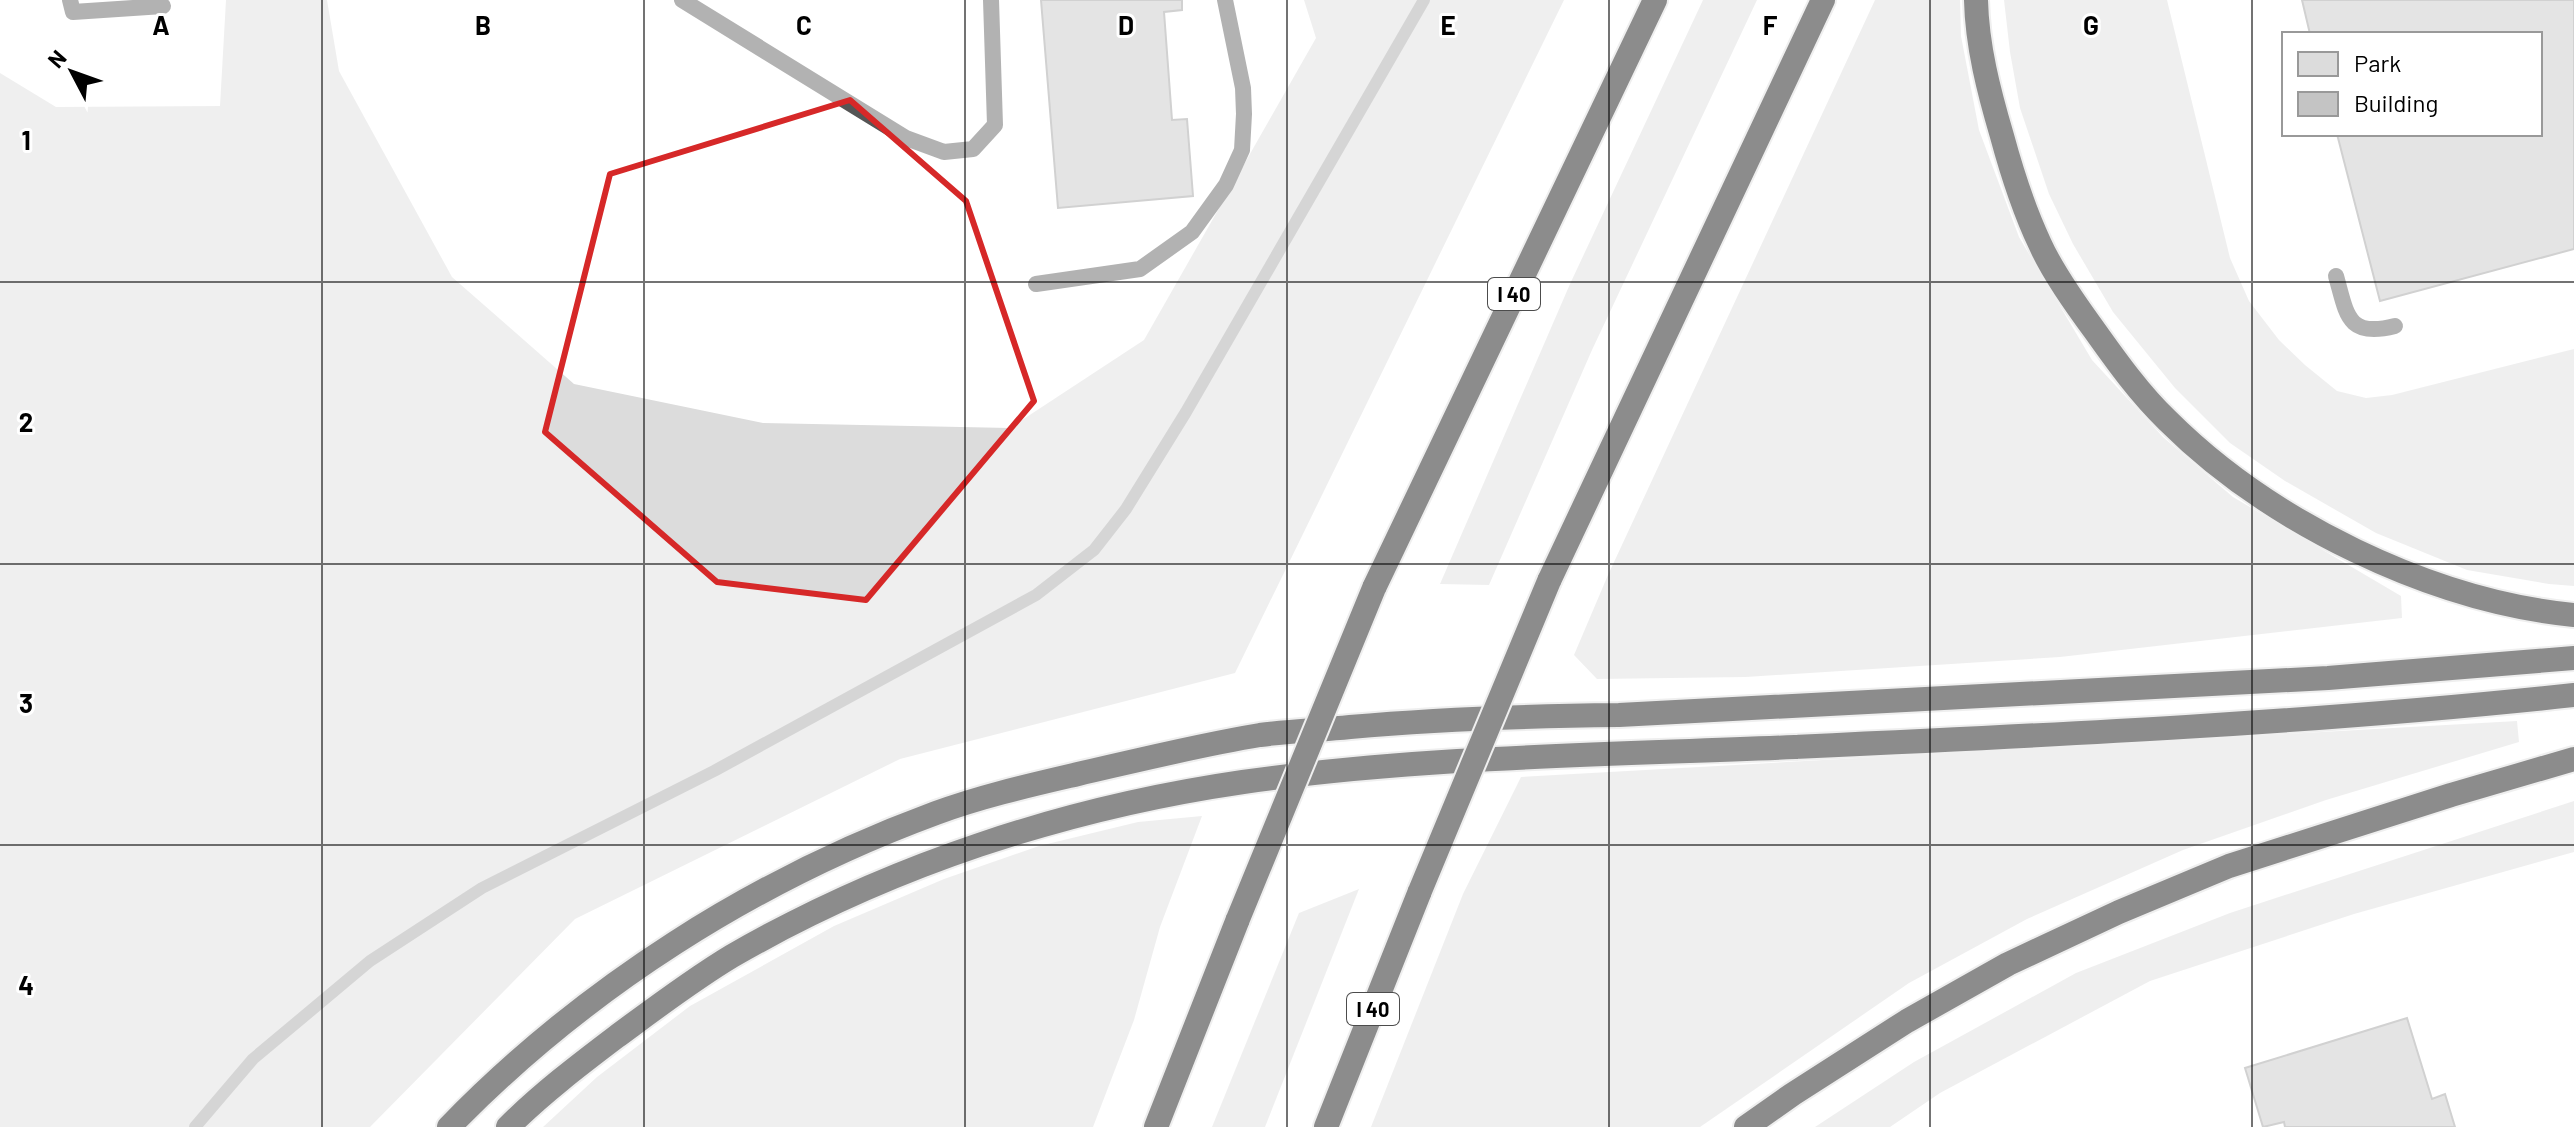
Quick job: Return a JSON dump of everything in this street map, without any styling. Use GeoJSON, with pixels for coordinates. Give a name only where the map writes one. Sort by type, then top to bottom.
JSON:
{"type":"FeatureCollection","features":[{"type":"Feature","properties":{"kind":"highway","name":"I 40"},"geometry":{"type":"LineString","coordinates":[[1155,1124],[1374,588],[1655,0]]}},
{"type":"Feature","properties":{"kind":"highway","name":"I 40"},"geometry":{"type":"LineString","coordinates":[[1326,1127],[1549,581],[1823,0]]}},
{"type":"Feature","properties":{"kind":"highway"},"geometry":{"type":"LineString","coordinates":[[1976,0],[1989,91],[2012,171],[2041,247],[2082,313],[2121,367],[2167,420],[2222,468],[2281,510],[2351,549],[2472,595],[2535,611],[2574,615]]}},
{"type":"Feature","properties":{"kind":"highway"},"geometry":{"type":"LineString","coordinates":[[449,1127],[534,1048],[606,990],[680,940],[760,892],[849,848],[939,812],[1154,756],[1262,735],[1402,722],[1619,715],[2328,678],[2574,658]]}},
{"type":"Feature","properties":{"kind":"highway"},"geometry":{"type":"LineString","coordinates":[[508,1127],[584,1060],[654,1009],[728,958],[807,916],[900,874],[983,843],[1155,798],[1244,782],[1412,764],[1913,742],[2423,712],[2574,695]]}},
{"type":"Feature","properties":{"kind":"highway"},"geometry":{"type":"LineString","coordinates":[[1746,1127],[1907,1021],[2008,964],[2119,912],[2229,866],[2574,759]]}},
{"type":"Feature","properties":{"kind":"lane"},"geometry":{"type":"LineString","coordinates":[[70,0],[73,12],[163,6]]}},
{"type":"Feature","properties":{"kind":"lane"},"geometry":{"type":"LineString","coordinates":[[682,0],[906,138],[944,152],[973,149],[995,125],[991,0]]}},
{"type":"Feature","properties":{"kind":"lane"},"geometry":{"type":"LineString","coordinates":[[1036,284],[1140,269],[1192,232],[1226,185],[1242,150],[1244,114],[1243,88],[1225,0]]}},
{"type":"Feature","properties":{"kind":"lane"},"geometry":{"type":"LineString","coordinates":[[2336,276],[2347,316],[2360,328],[2376,331],[2395,326]]}},
{"type":"Feature","properties":{"kind":"highlighted area"},"geometry":{"type":"Polygon","coordinates":[[[850,100],[966,201],[1034,401],[866,600],[717,582],[545,432],[610,174],[850,100]]]}},
{"type":"Feature","properties":{"kind":"green space"},"geometry":{"type":"Polygon","coordinates":[[[226,0],[327,0],[339,71],[452,277],[574,384],[763,423],[1010,428],[1144,340],[1316,38],[1304,0],[1564,0],[1235,673],[900,759],[575,919],[370,1127],[0,1127],[0,73],[56,107],[220,106],[226,0]]]}},
{"type":"Feature","properties":{"kind":"green space"},"geometry":{"type":"Polygon","coordinates":[[[1703,0],[1757,0],[1592,350],[1489,585],[1440,584],[1570,284],[1703,0]]]}},
{"type":"Feature","properties":{"kind":"green space"},"geometry":{"type":"Polygon","coordinates":[[[1875,0],[1960,0],[1961,36],[1979,130],[2019,237],[2092,360],[2163,437],[2233,497],[2401,596],[2402,618],[2060,657],[1746,677],[1597,679],[1574,655],[1608,575],[1875,0]]]}},
{"type":"Feature","properties":{"kind":"green space"},"geometry":{"type":"Polygon","coordinates":[[[2004,0],[2167,0],[2230,258],[2249,301],[2279,340],[2337,391],[2366,398],[2392,395],[2574,349],[2574,586],[2467,570],[2376,533],[2285,481],[2230,443],[2175,388],[2113,312],[2073,244],[2049,194],[2020,108],[2004,0]]]}},
{"type":"Feature","properties":{"kind":"green space"},"geometry":{"type":"Polygon","coordinates":[[[2517,721],[2519,742],[2326,800],[2183,850],[2027,919],[1909,983],[1700,1127],[1371,1127],[1463,894],[1521,777],[2517,721]]]}},
{"type":"Feature","properties":{"kind":"green space"},"geometry":{"type":"Polygon","coordinates":[[[2574,801],[2574,852],[2354,914],[2150,981],[1940,1093],[1890,1127],[1815,1127],[1914,1062],[2076,973],[2230,913],[2574,801]]]}},
{"type":"Feature","properties":{"kind":"green space"},"geometry":{"type":"Polygon","coordinates":[[[1202,816],[1160,927],[1134,1020],[1093,1127],[543,1127],[597,1077],[690,1006],[834,926],[944,879],[1039,846],[1138,822],[1202,816]]]}},
{"type":"Feature","properties":{"kind":"green space"},"geometry":{"type":"Polygon","coordinates":[[[1359,889],[1265,1127],[1212,1127],[1299,913],[1359,889]]]}},
{"type":"Feature","properties":{"kind":"building"},"geometry":{"type":"Polygon","coordinates":[[[1041,0],[1182,0],[1182,10],[1164,12],[1172,120],[1187,119],[1193,196],[1058,208],[1041,0]]]}},
{"type":"Feature","properties":{"kind":"building"},"geometry":{"type":"Polygon","coordinates":[[[2302,0],[2574,0],[2574,249],[2380,301],[2338,136],[2542,136],[2542,32],[2310,32],[2302,0]]]}},
{"type":"Feature","properties":{"kind":"building"},"geometry":{"type":"Polygon","coordinates":[[[2407,1018],[2432,1099],[2445,1094],[2455,1127],[2285,1127],[2284,1122],[2263,1127],[2245,1068],[2407,1018]]]}},
{"type":"Feature","properties":{"kind":"waterway"},"geometry":{"type":"LineString","coordinates":[[195,1127],[253,1059],[370,961],[482,888],[714,771],[1036,595],[1094,550],[1126,509],[1186,412],[1424,0]]}}]}
